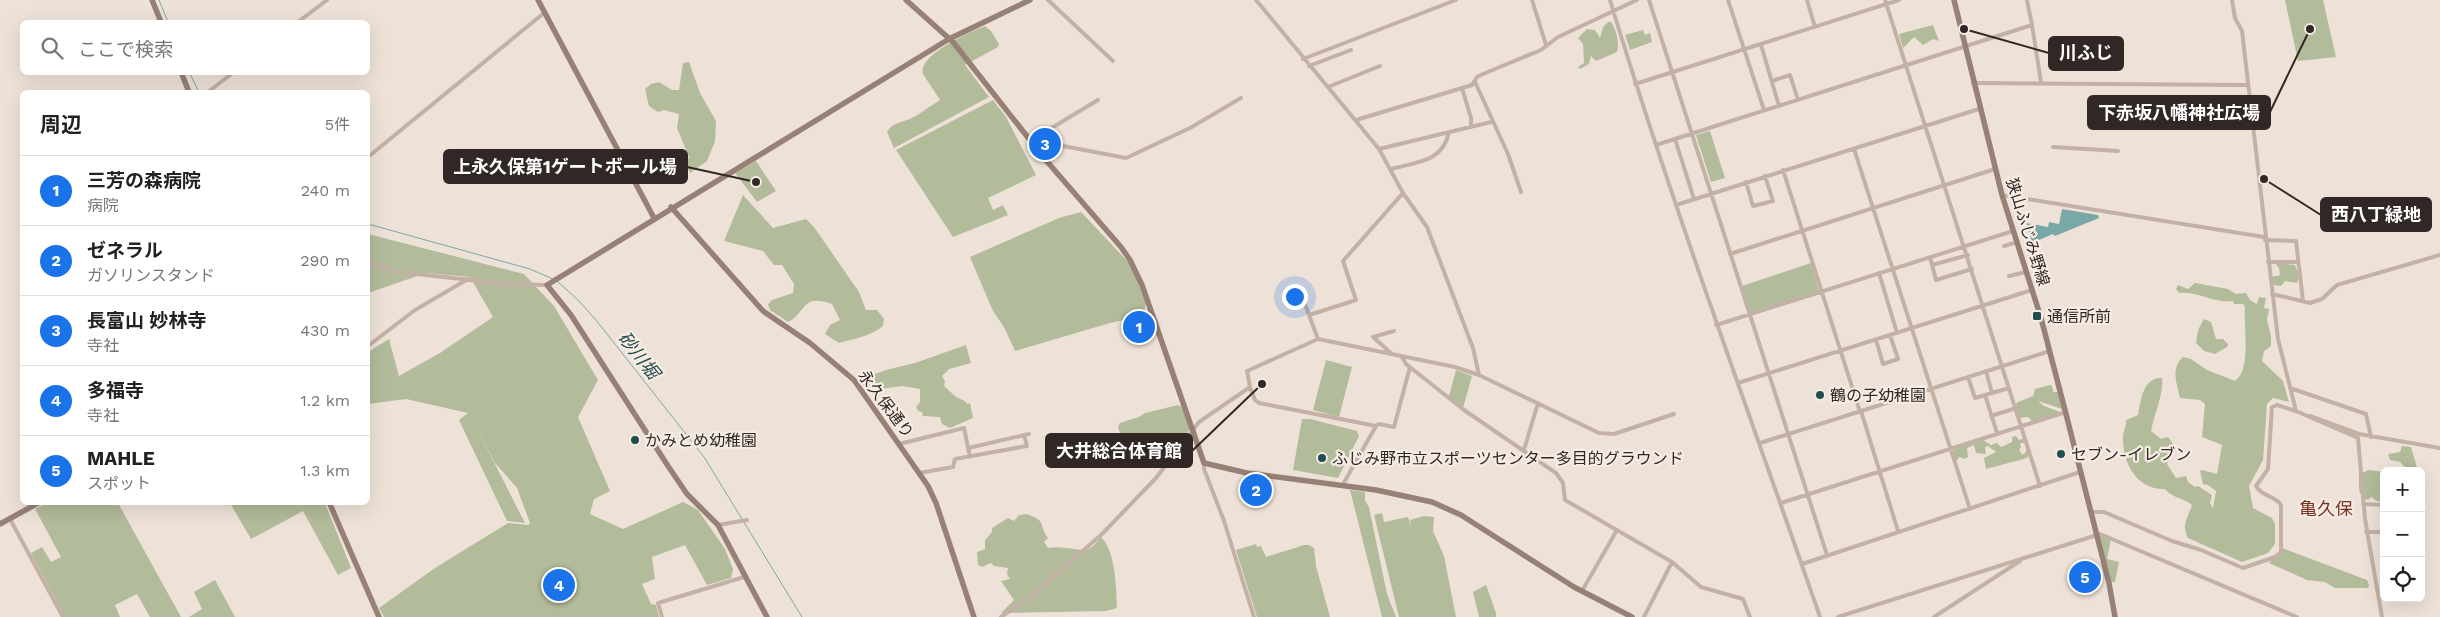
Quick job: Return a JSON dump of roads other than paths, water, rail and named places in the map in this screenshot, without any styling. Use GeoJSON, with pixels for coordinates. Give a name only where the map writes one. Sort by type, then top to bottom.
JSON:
{"type":"FeatureCollection","features":[{"type":"Feature","properties":{"kind":"street"},"geometry":{"type":"LineString","coordinates":[[152,0],[160,20]]}},
{"type":"Feature","properties":{"kind":"street"},"geometry":{"type":"LineString","coordinates":[[301,20],[327,0]]}},
{"type":"Feature","properties":{"kind":"street"},"geometry":{"type":"LineString","coordinates":[[538,0],[654,218]]}},
{"type":"Feature","properties":{"kind":"street"},"geometry":{"type":"LineString","coordinates":[[906,0],[949,39],[1044,158],[1121,247],[1137,273],[1204,463],[1254,617]]}},
{"type":"Feature","properties":{"kind":"street"},"geometry":{"type":"LineString","coordinates":[[370,263],[398,272],[507,284],[549,284],[671,207],[949,39],[1030,0]]}},
{"type":"Feature","properties":{"kind":"street"},"geometry":{"type":"LineString","coordinates":[[1048,0],[1113,61]]}},
{"type":"Feature","properties":{"kind":"street"},"geometry":{"type":"LineString","coordinates":[[1256,0],[1379,149],[1433,239],[1473,348],[1479,376]]}},
{"type":"Feature","properties":{"kind":"street"},"geometry":{"type":"LineString","coordinates":[[1303,59],[1456,0]]}},
{"type":"Feature","properties":{"kind":"street"},"geometry":{"type":"LineString","coordinates":[[1532,0],[1546,45]]}},
{"type":"Feature","properties":{"kind":"street"},"geometry":{"type":"LineString","coordinates":[[1610,0],[1635,84],[1716,325],[1760,443],[1820,617]]}},
{"type":"Feature","properties":{"kind":"street"},"geometry":{"type":"LineString","coordinates":[[1356,120],[1472,85],[1483,74],[1541,50],[1558,37],[1637,0]]}},
{"type":"Feature","properties":{"kind":"street"},"geometry":{"type":"LineString","coordinates":[[1648,0],[1827,555]]}},
{"type":"Feature","properties":{"kind":"street"},"geometry":{"type":"LineString","coordinates":[[1728,0],[1764,110]]}},
{"type":"Feature","properties":{"kind":"street"},"geometry":{"type":"LineString","coordinates":[[1807,0],[1816,27]]}},
{"type":"Feature","properties":{"kind":"street"},"geometry":{"type":"LineString","coordinates":[[1635,84],[1761,45],[1886,2],[1899,0]]}},
{"type":"Feature","properties":{"kind":"street","name":"狭山ふじみ野線"},"geometry":{"type":"LineString","coordinates":[[1954,0],[1979,109],[2002,195],[2050,351],[2066,412],[2097,534],[2115,617]]}},
{"type":"Feature","properties":{"kind":"street"},"geometry":{"type":"LineString","coordinates":[[2027,0],[2041,82]]}},
{"type":"Feature","properties":{"kind":"street"},"geometry":{"type":"LineString","coordinates":[[2232,0],[2235,18],[2242,30],[2278,339],[2296,411]]}},
{"type":"Feature","properties":{"kind":"street"},"geometry":{"type":"LineString","coordinates":[[1886,2],[2040,486]]}},
{"type":"Feature","properties":{"kind":"street"},"geometry":{"type":"LineString","coordinates":[[370,155],[544,13]]}},
{"type":"Feature","properties":{"kind":"street"},"geometry":{"type":"LineString","coordinates":[[1656,145],[2032,25]]}},
{"type":"Feature","properties":{"kind":"street"},"geometry":{"type":"LineString","coordinates":[[1761,45],[1779,106]]}},
{"type":"Feature","properties":{"kind":"street"},"geometry":{"type":"LineString","coordinates":[[1309,66],[1351,50]]}},
{"type":"Feature","properties":{"kind":"street"},"geometry":{"type":"LineString","coordinates":[[1328,87],[1380,66]]}},
{"type":"Feature","properties":{"kind":"street"},"geometry":{"type":"LineString","coordinates":[[182,75],[188,90]]}},
{"type":"Feature","properties":{"kind":"street"},"geometry":{"type":"LineString","coordinates":[[211,90],[230,75]]}},
{"type":"Feature","properties":{"kind":"street"},"geometry":{"type":"LineString","coordinates":[[1772,81],[1790,75],[1798,100]]}},
{"type":"Feature","properties":{"kind":"street"},"geometry":{"type":"LineString","coordinates":[[1475,82],[1508,154],[1521,192]]}},
{"type":"Feature","properties":{"kind":"street"},"geometry":{"type":"LineString","coordinates":[[1973,83],[2248,85]]}},
{"type":"Feature","properties":{"kind":"street"},"geometry":{"type":"LineString","coordinates":[[1462,88],[1471,118],[1471,126]]}},
{"type":"Feature","properties":{"kind":"street"},"geometry":{"type":"LineString","coordinates":[[1044,158],[1063,146],[1126,158],[1190,128],[1241,98]]}},
{"type":"Feature","properties":{"kind":"street"},"geometry":{"type":"LineString","coordinates":[[1030,141],[1098,100]]}},
{"type":"Feature","properties":{"kind":"street"},"geometry":{"type":"LineString","coordinates":[[1676,205],[1979,109]]}},
{"type":"Feature","properties":{"kind":"street"},"geometry":{"type":"LineString","coordinates":[[1379,149],[1492,122]]}},
{"type":"Feature","properties":{"kind":"street"},"geometry":{"type":"LineString","coordinates":[[1391,169],[1438,155],[1447,144],[1449,132]]}},
{"type":"Feature","properties":{"kind":"street"},"geometry":{"type":"LineString","coordinates":[[1675,139],[1694,199]]}},
{"type":"Feature","properties":{"kind":"street"},"geometry":{"type":"LineString","coordinates":[[2053,147],[2118,151]]}},
{"type":"Feature","properties":{"kind":"street"},"geometry":{"type":"LineString","coordinates":[[1854,148],[1970,509]]}},
{"type":"Feature","properties":{"kind":"street"},"geometry":{"type":"LineString","coordinates":[[1730,254],[1995,169]]}},
{"type":"Feature","properties":{"kind":"street"},"geometry":{"type":"LineString","coordinates":[[1783,170],[1898,531]]}},
{"type":"Feature","properties":{"kind":"street"},"geometry":{"type":"LineString","coordinates":[[1746,182],[1753,206],[1772,201],[1765,176]]}},
{"type":"Feature","properties":{"kind":"street"},"geometry":{"type":"LineString","coordinates":[[1309,315],[1356,300],[1343,261],[1404,193]]}},
{"type":"Feature","properties":{"kind":"street"},"geometry":{"type":"LineString","coordinates":[[2002,195],[2265,238],[2296,241],[2303,301]]}},
{"type":"Feature","properties":{"kind":"street","name":"永久保通り"},"geometry":{"type":"LineString","coordinates":[[671,207],[763,311],[810,343],[854,380],[919,473],[936,503],[974,617]]}},
{"type":"Feature","properties":{"kind":"street"},"geometry":{"type":"LineString","coordinates":[[1716,325],[2013,231]]}},
{"type":"Feature","properties":{"kind":"street"},"geometry":{"type":"LineString","coordinates":[[2004,246],[2017,242]]}},
{"type":"Feature","properties":{"kind":"street"},"geometry":{"type":"LineString","coordinates":[[1932,265],[1968,255]]}},
{"type":"Feature","properties":{"kind":"street"},"geometry":{"type":"LineString","coordinates":[[2272,294],[2310,303],[2322,299],[2336,285],[2440,255]]}},
{"type":"Feature","properties":{"kind":"street"},"geometry":{"type":"LineString","coordinates":[[1930,257],[1936,280],[1972,269]]}},
{"type":"Feature","properties":{"kind":"street"},"geometry":{"type":"LineString","coordinates":[[2268,262],[2298,262]]}},
{"type":"Feature","properties":{"kind":"street"},"geometry":{"type":"LineString","coordinates":[[2009,276],[2026,272]]}},
{"type":"Feature","properties":{"kind":"street"},"geometry":{"type":"LineString","coordinates":[[1879,273],[1897,333]]}},
{"type":"Feature","properties":{"kind":"street"},"geometry":{"type":"LineString","coordinates":[[370,344],[416,310],[468,279]]}},
{"type":"Feature","properties":{"kind":"street"},"geometry":{"type":"LineString","coordinates":[[549,284],[687,494],[718,525],[744,578],[767,617]]}},
{"type":"Feature","properties":{"kind":"street"},"geometry":{"type":"LineString","coordinates":[[1738,383],[2032,290]]}},
{"type":"Feature","properties":{"kind":"street"},"geometry":{"type":"LineString","coordinates":[[1303,300],[1318,339]]}},
{"type":"Feature","properties":{"kind":"street"},"geometry":{"type":"LineString","coordinates":[[1393,355],[1373,337],[1394,331]]}},
{"type":"Feature","properties":{"kind":"street"},"geometry":{"type":"LineString","coordinates":[[1876,340],[1883,364],[1898,359],[1890,336]]}},
{"type":"Feature","properties":{"kind":"street"},"geometry":{"type":"LineString","coordinates":[[1410,366],[1394,427],[1379,424],[1376,426],[1259,403],[1255,400],[1250,387],[1247,371],[1318,339],[1402,358],[1455,367],[1479,376],[1600,433],[1614,434],[1674,414]]}},
{"type":"Feature","properties":{"kind":"street"},"geometry":{"type":"LineString","coordinates":[[1760,443],[2050,351]]}},
{"type":"Feature","properties":{"kind":"street"},"geometry":{"type":"LineString","coordinates":[[1402,358],[1471,416],[1524,450],[1562,479],[1563,499],[1672,562],[1701,587],[1743,599],[1750,617]]}},
{"type":"Feature","properties":{"kind":"street"},"geometry":{"type":"LineString","coordinates":[[1986,371],[1992,393]]}},
{"type":"Feature","properties":{"kind":"street"},"geometry":{"type":"LineString","coordinates":[[1968,377],[1975,398],[2010,388]]}},
{"type":"Feature","properties":{"kind":"street"},"geometry":{"type":"LineString","coordinates":[[1001,617],[1030,597],[1101,535],[1156,478],[1191,429],[1205,415],[1250,387]]}},
{"type":"Feature","properties":{"kind":"street"},"geometry":{"type":"LineString","coordinates":[[2290,388],[2366,414],[2372,437]]}},
{"type":"Feature","properties":{"kind":"street"},"geometry":{"type":"LineString","coordinates":[[1984,395],[1997,433]]}},
{"type":"Feature","properties":{"kind":"street"},"geometry":{"type":"LineString","coordinates":[[1524,450],[1538,403]]}},
{"type":"Feature","properties":{"kind":"street"},"geometry":{"type":"LineString","coordinates":[[2091,512],[2104,512],[2172,542],[2201,550],[2237,567],[2247,567],[2274,557],[2281,548],[2281,505],[2276,500],[2260,492],[2256,486],[2268,469],[2272,407],[2277,405],[2372,437],[2440,448]]}},
{"type":"Feature","properties":{"kind":"street"},"geometry":{"type":"LineString","coordinates":[[1991,416],[2016,408]]}},
{"type":"Feature","properties":{"kind":"street"},"geometry":{"type":"LineString","coordinates":[[2296,411],[2358,438],[2366,532],[2382,617]]}},
{"type":"Feature","properties":{"kind":"street"},"geometry":{"type":"LineString","coordinates":[[1781,503],[2066,412]]}},
{"type":"Feature","properties":{"kind":"street"},"geometry":{"type":"LineString","coordinates":[[1342,486],[1376,426]]}},
{"type":"Feature","properties":{"kind":"street"},"geometry":{"type":"LineString","coordinates":[[899,444],[964,428],[970,457]]}},
{"type":"Feature","properties":{"kind":"street"},"geometry":{"type":"LineString","coordinates":[[919,473],[953,466],[955,459],[1027,446],[1027,434],[968,448]]}},
{"type":"Feature","properties":{"kind":"street"},"geometry":{"type":"LineString","coordinates":[[1204,463],[1247,473],[1418,498],[1441,505],[1582,591],[1632,617]]}},
{"type":"Feature","properties":{"kind":"street"},"geometry":{"type":"LineString","coordinates":[[1802,564],[2080,472]]}},
{"type":"Feature","properties":{"kind":"street"},"geometry":{"type":"LineString","coordinates":[[2363,504],[2380,505]]}},
{"type":"Feature","properties":{"kind":"street"},"geometry":{"type":"LineString","coordinates":[[0,524],[34,505]]}},
{"type":"Feature","properties":{"kind":"street"},"geometry":{"type":"LineString","coordinates":[[329,505],[379,617]]}},
{"type":"Feature","properties":{"kind":"street"},"geometry":{"type":"LineString","coordinates":[[10,518],[63,617]]}},
{"type":"Feature","properties":{"kind":"street"},"geometry":{"type":"LineString","coordinates":[[718,525],[747,520]]}},
{"type":"Feature","properties":{"kind":"street"},"geometry":{"type":"LineString","coordinates":[[1582,591],[1617,530]]}},
{"type":"Feature","properties":{"kind":"street"},"geometry":{"type":"LineString","coordinates":[[2366,532],[2380,532]]}},
{"type":"Feature","properties":{"kind":"street"},"geometry":{"type":"LineString","coordinates":[[1838,617],[2097,534],[2297,617]]}},
{"type":"Feature","properties":{"kind":"street"},"geometry":{"type":"LineString","coordinates":[[1934,617],[2025,558]]}},
{"type":"Feature","properties":{"kind":"street"},"geometry":{"type":"LineString","coordinates":[[1644,617],[1672,562]]}},
{"type":"Feature","properties":{"kind":"street"},"geometry":{"type":"LineString","coordinates":[[662,617],[658,603],[744,578]]}},
{"type":"Feature","properties":{"kind":"water"},"geometry":{"type":"Polygon","coordinates":[[[2062,209],[2098,215],[2099,218],[2032,243],[2026,223],[2048,227],[2049,222],[2059,224],[2062,209]]]}},
{"type":"Feature","properties":{"kind":"waterway","name":"砂川堀"},"geometry":{"type":"LineString","coordinates":[[159,0],[167,20]]}},
{"type":"Feature","properties":{"kind":"waterway","name":"砂川堀"},"geometry":{"type":"LineString","coordinates":[[190,75],[198,90]]}},
{"type":"Feature","properties":{"kind":"waterway","name":"砂川堀"},"geometry":{"type":"LineString","coordinates":[[370,225],[530,269],[553,279]]}},
{"type":"Feature","properties":{"kind":"waterway","name":"砂川堀"},"geometry":{"type":"LineString","coordinates":[[557,281],[596,320],[704,457],[802,617]]}},
{"type":"Feature","properties":{"kind":"place","name":"川ふじ"},"geometry":{"type":"Point","coordinates":[1964,29]}},
{"type":"Feature","properties":{"kind":"place","name":"下赤坂八幡神社広場"},"geometry":{"type":"Point","coordinates":[2310,29]}},
{"type":"Feature","properties":{"kind":"place","name":"長富山 妙林寺"},"geometry":{"type":"Point","coordinates":[1045,144]}},
{"type":"Feature","properties":{"kind":"place","name":"西八丁緑地"},"geometry":{"type":"Point","coordinates":[2264,179]}},
{"type":"Feature","properties":{"kind":"place","name":"上永久保第1ゲートボール場"},"geometry":{"type":"Point","coordinates":[756,182]}},
{"type":"Feature","properties":{"kind":"place","name":"通信所前"},"geometry":{"type":"Point","coordinates":[2037,316]}},
{"type":"Feature","properties":{"kind":"place","name":"三芳の森病院"},"geometry":{"type":"Point","coordinates":[1139,327]}},
{"type":"Feature","properties":{"kind":"place","name":"大井総合体育館"},"geometry":{"type":"Point","coordinates":[1262,384]}},
{"type":"Feature","properties":{"kind":"place","name":"鶴の子幼稚園"},"geometry":{"type":"Point","coordinates":[1820,395]}},
{"type":"Feature","properties":{"kind":"place","name":"かみとめ幼稚園"},"geometry":{"type":"Point","coordinates":[635,440]}},
{"type":"Feature","properties":{"kind":"place","name":"セブン-イレブン"},"geometry":{"type":"Point","coordinates":[2061,454]}},
{"type":"Feature","properties":{"kind":"place","name":"ふじみ野市⽴スポーツセンター多⽬的グラウンド"},"geometry":{"type":"Point","coordinates":[1322,458]}},
{"type":"Feature","properties":{"kind":"place","name":"ゼネラル"},"geometry":{"type":"Point","coordinates":[1256,490]}},
{"type":"Feature","properties":{"kind":"place","name":"MAHLE"},"geometry":{"type":"Point","coordinates":[2085,577]}},
{"type":"Feature","properties":{"kind":"place","name":"多福寺"},"geometry":{"type":"Point","coordinates":[559,585]}},
{"type":"Feature","properties":{"kind":"district","name":"亀久保"},"geometry":{"type":"Point","coordinates":[2326,508]}}]}
